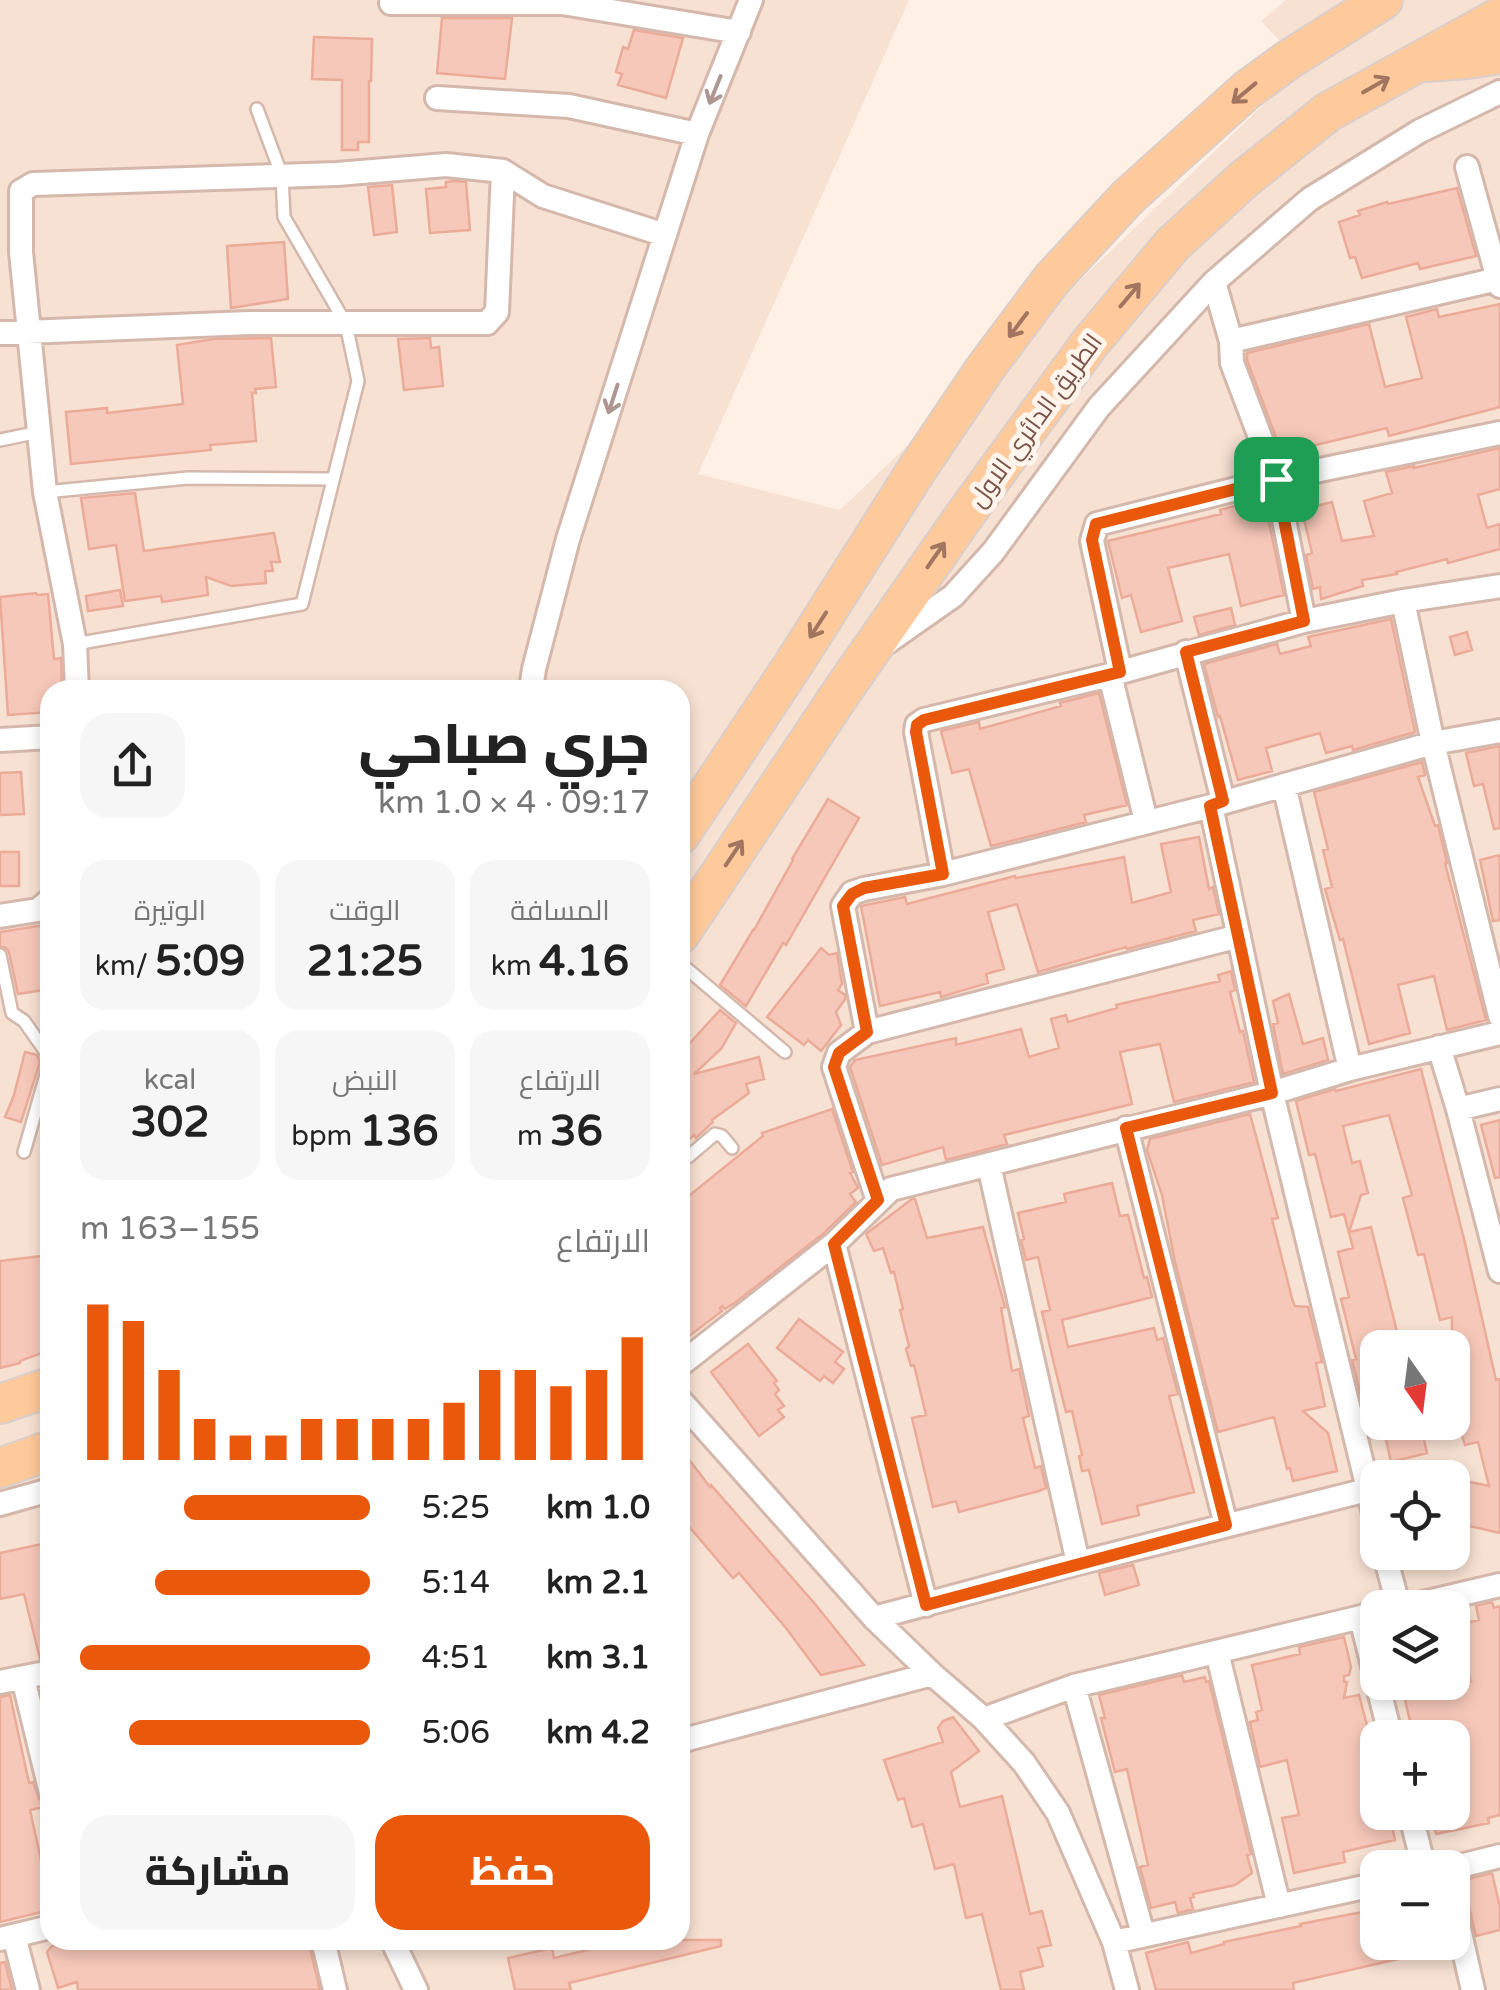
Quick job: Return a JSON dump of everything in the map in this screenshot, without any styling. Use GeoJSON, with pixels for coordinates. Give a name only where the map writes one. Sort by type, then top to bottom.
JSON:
{"type":"FeatureCollection","features":[{"type":"Feature","properties":{"kind":"main road"},"geometry":{"type":"LineString","coordinates":[[690,820],[926,456],[1052,279],[1128,197],[1247,90],[1383,0]]}},
{"type":"Feature","properties":{"kind":"main road","name":"الطريق الدائري الاول"},"geometry":{"type":"LineString","coordinates":[[690,919],[863,660],[1090,343],[1173,244],[1328,112],[1500,16]]}},
{"type":"Feature","properties":{"kind":"main road"},"geometry":{"type":"LineString","coordinates":[[1415,62],[1500,54]]}},
{"type":"Feature","properties":{"kind":"main road"},"geometry":{"type":"LineString","coordinates":[[0,1404],[40,1390]]}},
{"type":"Feature","properties":{"kind":"main road"},"geometry":{"type":"LineString","coordinates":[[0,1468],[40,1454]]}},
{"type":"Feature","properties":{"kind":"street"},"geometry":{"type":"LineString","coordinates":[[532,680],[568,539],[697,134],[752,0]]}},
{"type":"Feature","properties":{"kind":"street"},"geometry":{"type":"LineString","coordinates":[[391,4],[562,3],[739,32]]}},
{"type":"Feature","properties":{"kind":"street"},"geometry":{"type":"LineString","coordinates":[[863,660],[953,596],[992,552],[1098,408],[1214,282],[1310,199],[1420,131],[1500,92]]}},
{"type":"Feature","properties":{"kind":"street"},"geometry":{"type":"LineString","coordinates":[[436,98],[569,106],[697,134]]}},
{"type":"Feature","properties":{"kind":"street"},"geometry":{"type":"LineString","coordinates":[[77,680],[75,644],[45,492],[29,332],[10,252],[21,191],[33,184],[337,174],[446,165],[503,171],[543,196],[665,235]]}},
{"type":"Feature","properties":{"kind":"street"},"geometry":{"type":"LineString","coordinates":[[1231,342],[1499,282],[1467,167]]}},
{"type":"Feature","properties":{"kind":"street"},"geometry":{"type":"LineString","coordinates":[[0,334],[249,323],[487,323],[497,312],[503,171]]}},
{"type":"Feature","properties":{"kind":"street"},"geometry":{"type":"LineString","coordinates":[[1214,282],[1231,342],[1232,363],[1276,479],[1304,621]]}},
{"type":"Feature","properties":{"kind":"street"},"geometry":{"type":"LineString","coordinates":[[1146,821],[1092,540],[1096,524],[1276,479],[1500,433]]}},
{"type":"Feature","properties":{"kind":"street"},"geometry":{"type":"LineString","coordinates":[[943,874],[916,732],[917,725],[924,720],[1115,674],[1304,621],[1500,586]]}},
{"type":"Feature","properties":{"kind":"street"},"geometry":{"type":"LineString","coordinates":[[1403,601],[1433,743],[1500,1016]]}},
{"type":"Feature","properties":{"kind":"street"},"geometry":{"type":"LineString","coordinates":[[1186,652],[1272,1093],[1360,1461]]}},
{"type":"Feature","properties":{"kind":"street"},"geometry":{"type":"LineString","coordinates":[[867,1032],[843,906],[852,894],[864,888],[943,874],[1217,804],[1433,743],[1500,731]]}},
{"type":"Feature","properties":{"kind":"street"},"geometry":{"type":"LineString","coordinates":[[0,740],[40,738]]}},
{"type":"Feature","properties":{"kind":"street"},"geometry":{"type":"LineString","coordinates":[[1284,785],[1350,1070]]}},
{"type":"Feature","properties":{"kind":"street"},"geometry":{"type":"LineString","coordinates":[[0,916],[40,908]]}},
{"type":"Feature","properties":{"kind":"street"},"geometry":{"type":"LineString","coordinates":[[878,1200],[834,1067],[839,1053],[867,1032],[1239,936]]}},
{"type":"Feature","properties":{"kind":"street"},"geometry":{"type":"LineString","coordinates":[[690,1357],[834,1244],[891,1188],[1500,1033]]}},
{"type":"Feature","properties":{"kind":"street"},"geometry":{"type":"LineString","coordinates":[[1438,1047],[1500,1271]]}},
{"type":"Feature","properties":{"kind":"street"},"geometry":{"type":"LineString","coordinates":[[1458,1109],[1500,1099]]}},
{"type":"Feature","properties":{"kind":"street"},"geometry":{"type":"LineString","coordinates":[[1126,1128],[1226,1525]]}},
{"type":"Feature","properties":{"kind":"street"},"geometry":{"type":"LineString","coordinates":[[989,1165],[1078,1562]]}},
{"type":"Feature","properties":{"kind":"street"},"geometry":{"type":"LineString","coordinates":[[834,1244],[926,1605]]}},
{"type":"Feature","properties":{"kind":"street"},"geometry":{"type":"LineString","coordinates":[[690,1411],[874,1618],[984,1719],[1024,1763],[1058,1813],[1114,1942],[1127,1990]]}},
{"type":"Feature","properties":{"kind":"street"},"geometry":{"type":"LineString","coordinates":[[874,1618],[1360,1492]]}},
{"type":"Feature","properties":{"kind":"street"},"geometry":{"type":"LineString","coordinates":[[0,1504],[40,1493]]}},
{"type":"Feature","properties":{"kind":"street"},"geometry":{"type":"LineString","coordinates":[[1470,1592],[1500,1585]]}},
{"type":"Feature","properties":{"kind":"street"},"geometry":{"type":"LineString","coordinates":[[984,1719],[1074,1686],[1360,1618]]}},
{"type":"Feature","properties":{"kind":"street"},"geometry":{"type":"LineString","coordinates":[[1217,1652],[1280,1906]]}},
{"type":"Feature","properties":{"kind":"street"},"geometry":{"type":"LineString","coordinates":[[40,1674],[11,1680],[40,1753]]}},
{"type":"Feature","properties":{"kind":"street"},"geometry":{"type":"LineString","coordinates":[[690,1739],[932,1674]]}},
{"type":"Feature","properties":{"kind":"street"},"geometry":{"type":"LineString","coordinates":[[1074,1686],[1143,1934]]}},
{"type":"Feature","properties":{"kind":"street"},"geometry":{"type":"LineString","coordinates":[[1470,1864],[1500,1856]]}},
{"type":"Feature","properties":{"kind":"street"},"geometry":{"type":"LineString","coordinates":[[1114,1942],[1360,1888]]}},
{"type":"Feature","properties":{"kind":"street"},"geometry":{"type":"LineString","coordinates":[[28,1990],[7,1938],[40,1930]]}},
{"type":"Feature","properties":{"kind":"street"},"geometry":{"type":"LineString","coordinates":[[325,1950],[335,1990]]}},
{"type":"Feature","properties":{"kind":"street"},"geometry":{"type":"LineString","coordinates":[[397,1950],[416,1990]]}},
{"type":"Feature","properties":{"kind":"street"},"geometry":{"type":"LineString","coordinates":[[1465,1960],[1472,1990]]}},
{"type":"Feature","properties":{"kind":"lane"},"geometry":{"type":"LineString","coordinates":[[75,644],[302,604],[358,381],[346,324],[284,218],[282,176],[258,110]]}},
{"type":"Feature","properties":{"kind":"lane"},"geometry":{"type":"LineString","coordinates":[[0,440],[39,432]]}},
{"type":"Feature","properties":{"kind":"lane"},"geometry":{"type":"LineString","coordinates":[[45,492],[188,478],[333,479]]}},
{"type":"Feature","properties":{"kind":"lane"},"geometry":{"type":"LineString","coordinates":[[0,954],[12,1013],[24,1021],[40,1044]]}},
{"type":"Feature","properties":{"kind":"lane"},"geometry":{"type":"LineString","coordinates":[[690,971],[785,1052]]}},
{"type":"Feature","properties":{"kind":"lane"},"geometry":{"type":"LineString","coordinates":[[24,1152],[40,1095]]}},
{"type":"Feature","properties":{"kind":"lane"},"geometry":{"type":"LineString","coordinates":[[690,1155],[715,1134],[732,1148]]}},
{"type":"Feature","properties":{"kind":"shaded area"},"geometry":{"type":"Polygon","coordinates":[[[0,0],[909,0],[698,474],[840,510],[1304,66],[1261,21],[1286,0],[1500,0],[1500,1990],[0,1990],[0,0]]]}},
{"type":"Feature","properties":{"kind":"building"},"geometry":{"type":"Polygon","coordinates":[[[442,18],[512,18],[505,79],[437,73],[442,18]]]}},
{"type":"Feature","properties":{"kind":"building"},"geometry":{"type":"Polygon","coordinates":[[[634,30],[683,38],[666,98],[618,85],[622,74],[616,72],[623,47],[628,49],[634,30]]]}},
{"type":"Feature","properties":{"kind":"building"},"geometry":{"type":"Polygon","coordinates":[[[314,37],[372,39],[369,142],[358,142],[358,150],[342,150],[342,80],[312,79],[314,37]]]}},
{"type":"Feature","properties":{"kind":"building"},"geometry":{"type":"Polygon","coordinates":[[[446,182],[466,182],[470,230],[430,233],[426,189],[446,187],[446,182]]]}},
{"type":"Feature","properties":{"kind":"building"},"geometry":{"type":"Polygon","coordinates":[[[392,185],[397,232],[374,235],[368,187],[392,185]]]}},
{"type":"Feature","properties":{"kind":"building"},"geometry":{"type":"Polygon","coordinates":[[[1457,188],[1476,256],[1420,269],[1418,263],[1362,278],[1355,257],[1350,258],[1339,222],[1387,202],[1457,188]]]}},
{"type":"Feature","properties":{"kind":"building"},"geometry":{"type":"Polygon","coordinates":[[[284,242],[288,299],[231,308],[227,246],[284,242]]]}},
{"type":"Feature","properties":{"kind":"building"},"geometry":{"type":"Polygon","coordinates":[[[1500,304],[1500,407],[1389,436],[1387,428],[1282,453],[1247,353],[1369,324],[1385,387],[1422,378],[1406,317],[1437,309],[1439,317],[1500,304]]]}},
{"type":"Feature","properties":{"kind":"building"},"geometry":{"type":"Polygon","coordinates":[[[271,338],[276,387],[255,389],[256,393],[252,393],[256,441],[210,445],[211,450],[71,464],[66,412],[107,408],[107,413],[183,404],[177,345],[213,339],[271,338]]]}},
{"type":"Feature","properties":{"kind":"building"},"geometry":{"type":"Polygon","coordinates":[[[430,338],[431,348],[439,347],[443,386],[404,390],[398,339],[430,338]]]}},
{"type":"Feature","properties":{"kind":"building"},"geometry":{"type":"Polygon","coordinates":[[[1500,448],[1500,489],[1478,495],[1487,528],[1500,524],[1500,549],[1362,580],[1363,586],[1321,599],[1320,587],[1313,589],[1306,555],[1312,553],[1297,490],[1311,487],[1316,506],[1332,502],[1342,541],[1374,536],[1364,501],[1392,493],[1386,472],[1500,448]]]}},
{"type":"Feature","properties":{"kind":"building"},"geometry":{"type":"Polygon","coordinates":[[[135,493],[144,551],[274,533],[280,562],[271,562],[273,571],[265,571],[266,583],[231,586],[206,577],[208,595],[162,602],[161,596],[125,601],[116,545],[89,549],[81,498],[135,493]]]}},
{"type":"Feature","properties":{"kind":"building"},"geometry":{"type":"Polygon","coordinates":[[[1264,498],[1284,595],[1241,606],[1229,554],[1168,568],[1182,621],[1141,632],[1131,595],[1122,598],[1108,541],[1221,514],[1220,510],[1264,498]]]}},
{"type":"Feature","properties":{"kind":"building"},"geometry":{"type":"Polygon","coordinates":[[[120,590],[123,606],[88,611],[86,596],[120,590]]]}},
{"type":"Feature","properties":{"kind":"building"},"geometry":{"type":"Polygon","coordinates":[[[48,594],[54,659],[61,658],[62,680],[40,680],[40,713],[8,715],[0,597],[48,594]]]}},
{"type":"Feature","properties":{"kind":"building"},"geometry":{"type":"Polygon","coordinates":[[[1231,608],[1235,625],[1199,635],[1194,617],[1231,608]]]}},
{"type":"Feature","properties":{"kind":"building"},"geometry":{"type":"Polygon","coordinates":[[[1391,619],[1415,732],[1353,750],[1352,746],[1326,753],[1320,733],[1266,748],[1272,771],[1238,780],[1204,664],[1277,644],[1280,654],[1311,646],[1308,637],[1391,619]]]}},
{"type":"Feature","properties":{"kind":"building"},"geometry":{"type":"Polygon","coordinates":[[[1467,632],[1472,650],[1455,655],[1450,637],[1467,632]]]}},
{"type":"Feature","properties":{"kind":"building"},"geometry":{"type":"Polygon","coordinates":[[[1099,693],[1127,805],[1084,815],[1086,822],[991,846],[969,769],[952,773],[941,731],[979,722],[980,729],[1099,693]]]}},
{"type":"Feature","properties":{"kind":"building"},"geometry":{"type":"Polygon","coordinates":[[[1500,746],[1500,828],[1494,829],[1483,784],[1474,786],[1466,753],[1500,746]]]}},
{"type":"Feature","properties":{"kind":"building"},"geometry":{"type":"Polygon","coordinates":[[[1422,762],[1425,775],[1418,777],[1435,826],[1438,825],[1486,1020],[1447,1030],[1434,976],[1398,985],[1410,1033],[1369,1044],[1343,939],[1340,940],[1325,889],[1332,887],[1323,850],[1328,849],[1314,792],[1422,762]]]}},
{"type":"Feature","properties":{"kind":"building"},"geometry":{"type":"Polygon","coordinates":[[[21,772],[24,814],[0,815],[0,773],[21,772]]]}},
{"type":"Feature","properties":{"kind":"building"},"geometry":{"type":"Polygon","coordinates":[[[828,799],[859,818],[746,1006],[720,985],[828,799]]]}},
{"type":"Feature","properties":{"kind":"building"},"geometry":{"type":"Polygon","coordinates":[[[1199,837],[1209,889],[1213,887],[1219,914],[1193,920],[1196,931],[1038,972],[1017,904],[988,912],[1004,969],[986,974],[988,983],[941,997],[940,992],[880,1006],[861,906],[905,897],[907,904],[1015,876],[1124,857],[1132,903],[1171,892],[1161,844],[1199,837]]]}},
{"type":"Feature","properties":{"kind":"building"},"geometry":{"type":"Polygon","coordinates":[[[0,852],[19,852],[19,886],[0,886],[0,852]]]}},
{"type":"Feature","properties":{"kind":"building"},"geometry":{"type":"Polygon","coordinates":[[[1500,855],[1500,920],[1493,921],[1480,860],[1500,855]]]}},
{"type":"Feature","properties":{"kind":"building"},"geometry":{"type":"Polygon","coordinates":[[[40,926],[40,991],[18,994],[9,952],[0,946],[0,932],[40,926]]]}},
{"type":"Feature","properties":{"kind":"building"},"geometry":{"type":"Polygon","coordinates":[[[821,948],[829,955],[837,953],[842,984],[838,990],[845,999],[836,1012],[841,1025],[821,1051],[808,1040],[804,1045],[767,1017],[821,948]]]}},
{"type":"Feature","properties":{"kind":"building"},"geometry":{"type":"Polygon","coordinates":[[[1231,971],[1235,990],[1230,992],[1254,1082],[1174,1102],[1160,1044],[1120,1052],[1132,1104],[1004,1135],[1007,1144],[946,1160],[943,1147],[882,1165],[850,1067],[855,1060],[956,1038],[956,1045],[1021,1029],[1029,1057],[1059,1048],[1051,1019],[1066,1015],[1068,1022],[1117,1008],[1116,1005],[1220,981],[1218,975],[1231,971]]]}},
{"type":"Feature","properties":{"kind":"building"},"geometry":{"type":"Polygon","coordinates":[[[1289,994],[1303,1044],[1323,1038],[1328,1060],[1283,1074],[1273,1024],[1278,1023],[1273,1001],[1289,994]]]}},
{"type":"Feature","properties":{"kind":"building"},"geometry":{"type":"Polygon","coordinates":[[[720,1010],[736,1023],[721,1049],[694,1074],[759,1057],[764,1079],[746,1084],[749,1093],[712,1120],[696,1138],[694,1135],[690,1138],[690,1043],[720,1010]]]}},
{"type":"Feature","properties":{"kind":"building"},"geometry":{"type":"Polygon","coordinates":[[[25,1052],[37,1055],[40,1062],[21,1122],[5,1117],[25,1052]]]}},
{"type":"Feature","properties":{"kind":"building"},"geometry":{"type":"Polygon","coordinates":[[[1421,1069],[1496,1380],[1500,1379],[1500,1533],[1470,1526],[1470,1482],[1489,1486],[1478,1442],[1465,1445],[1463,1440],[1470,1440],[1470,1330],[1452,1330],[1452,1317],[1440,1320],[1424,1254],[1418,1255],[1403,1198],[1412,1195],[1389,1115],[1343,1126],[1352,1163],[1360,1161],[1368,1193],[1361,1195],[1349,1232],[1371,1227],[1397,1330],[1360,1330],[1360,1392],[1341,1299],[1349,1297],[1338,1252],[1353,1248],[1344,1214],[1331,1217],[1315,1154],[1309,1155],[1296,1101],[1421,1069]]]}},
{"type":"Feature","properties":{"kind":"building"},"geometry":{"type":"Polygon","coordinates":[[[832,1109],[858,1188],[850,1194],[856,1202],[824,1233],[736,1302],[725,1309],[722,1306],[722,1311],[690,1335],[690,1195],[762,1133],[832,1109]]]}},
{"type":"Feature","properties":{"kind":"building"},"geometry":{"type":"Polygon","coordinates":[[[1250,1114],[1278,1218],[1272,1219],[1293,1302],[1295,1306],[1308,1307],[1322,1362],[1316,1363],[1325,1406],[1303,1411],[1328,1433],[1337,1471],[1293,1481],[1274,1417],[1218,1432],[1162,1195],[1147,1150],[1150,1139],[1250,1114]]]}},
{"type":"Feature","properties":{"kind":"building"},"geometry":{"type":"Polygon","coordinates":[[[1500,1120],[1500,1177],[1495,1178],[1481,1125],[1500,1120]]]}},
{"type":"Feature","properties":{"kind":"building"},"geometry":{"type":"Polygon","coordinates":[[[1112,1183],[1120,1216],[1128,1215],[1152,1297],[1062,1320],[1068,1347],[1154,1328],[1157,1340],[1163,1338],[1178,1394],[1169,1396],[1194,1492],[1137,1506],[1139,1515],[1102,1524],[1089,1470],[1082,1471],[1072,1411],[1066,1412],[1054,1364],[1042,1312],[1050,1310],[1038,1257],[1026,1260],[1018,1213],[1066,1202],[1064,1194],[1112,1183]]]}},
{"type":"Feature","properties":{"kind":"building"},"geometry":{"type":"Polygon","coordinates":[[[912,1199],[927,1238],[983,1227],[1005,1307],[1001,1308],[1012,1371],[1019,1369],[1023,1387],[1029,1416],[1023,1418],[1035,1468],[1041,1466],[1046,1488],[959,1512],[956,1501],[933,1507],[912,1418],[926,1415],[914,1365],[911,1366],[906,1349],[909,1346],[894,1272],[891,1273],[883,1248],[874,1251],[866,1234],[912,1199]]]}},
{"type":"Feature","properties":{"kind":"building"},"geometry":{"type":"Polygon","coordinates":[[[40,1256],[40,1354],[0,1368],[0,1261],[40,1256]]]}},
{"type":"Feature","properties":{"kind":"building"},"geometry":{"type":"Polygon","coordinates":[[[799,1319],[843,1352],[835,1362],[844,1369],[833,1383],[824,1376],[820,1381],[777,1348],[799,1319]]]}},
{"type":"Feature","properties":{"kind":"building"},"geometry":{"type":"Polygon","coordinates":[[[748,1344],[777,1381],[774,1383],[779,1390],[775,1394],[784,1406],[778,1410],[784,1417],[759,1436],[711,1372],[748,1344]]]}},
{"type":"Feature","properties":{"kind":"building"},"geometry":{"type":"Polygon","coordinates":[[[1386,1440],[1424,1440],[1427,1453],[1391,1460],[1386,1440]]]}},
{"type":"Feature","properties":{"kind":"building"},"geometry":{"type":"Polygon","coordinates":[[[690,1461],[864,1665],[821,1675],[739,1573],[733,1578],[690,1528],[690,1461]]]}},
{"type":"Feature","properties":{"kind":"building"},"geometry":{"type":"Polygon","coordinates":[[[40,1544],[40,1659],[24,1594],[0,1599],[0,1553],[40,1544]]]}},
{"type":"Feature","properties":{"kind":"building"},"geometry":{"type":"Polygon","coordinates":[[[1133,1565],[1139,1585],[1105,1595],[1099,1573],[1133,1565]]]}},
{"type":"Feature","properties":{"kind":"building"},"geometry":{"type":"Polygon","coordinates":[[[1492,1602],[1494,1608],[1500,1606],[1500,1815],[1488,1818],[1489,1823],[1470,1827],[1470,1720],[1410,1720],[1405,1700],[1470,1700],[1470,1622],[1479,1620],[1476,1606],[1492,1602]]]}},
{"type":"Feature","properties":{"kind":"building"},"geometry":{"type":"Polygon","coordinates":[[[1344,1637],[1351,1667],[1349,1675],[1344,1676],[1344,1698],[1359,1695],[1366,1720],[1360,1720],[1360,1830],[1393,1830],[1395,1840],[1343,1852],[1345,1862],[1294,1873],[1282,1818],[1299,1815],[1287,1760],[1260,1767],[1250,1722],[1258,1720],[1256,1712],[1262,1710],[1252,1665],[1300,1654],[1299,1647],[1344,1637]]]}},
{"type":"Feature","properties":{"kind":"building"},"geometry":{"type":"Polygon","coordinates":[[[1182,1675],[1184,1682],[1205,1677],[1209,1681],[1251,1854],[1247,1855],[1252,1873],[1235,1885],[1193,1894],[1193,1909],[1178,1913],[1175,1902],[1151,1908],[1140,1867],[1148,1865],[1127,1769],[1115,1772],[1099,1695],[1182,1675]]]}},
{"type":"Feature","properties":{"kind":"building"},"geometry":{"type":"Polygon","coordinates":[[[10,1695],[29,1783],[33,1782],[40,1800],[40,1808],[30,1810],[40,1855],[40,1912],[0,1922],[0,1697],[10,1695]]]}},
{"type":"Feature","properties":{"kind":"building"},"geometry":{"type":"Polygon","coordinates":[[[953,1717],[979,1751],[951,1772],[960,1807],[1002,1796],[1030,1914],[1042,1911],[1051,1945],[1038,1948],[1043,1966],[1020,1972],[1024,1990],[1001,1990],[982,1914],[966,1918],[954,1864],[935,1869],[923,1824],[912,1827],[904,1798],[898,1800],[884,1760],[943,1742],[938,1728],[953,1717]]]}},
{"type":"Feature","properties":{"kind":"building"},"geometry":{"type":"Polygon","coordinates":[[[1492,1873],[1500,1907],[1500,1930],[1476,1936],[1470,1911],[1470,1878],[1492,1873]]]}},
{"type":"Feature","properties":{"kind":"building"},"geometry":{"type":"Polygon","coordinates":[[[1360,1912],[1360,1960],[1394,1960],[1293,1983],[1294,1990],[1156,1990],[1146,1953],[1188,1942],[1191,1953],[1360,1912]]]}},
{"type":"Feature","properties":{"kind":"building"},"geometry":{"type":"Polygon","coordinates":[[[690,1940],[721,1940],[721,1946],[569,1983],[571,1990],[515,1990],[508,1958],[552,1950],[554,1958],[588,1950],[690,1950],[690,1940]]]}},
{"type":"Feature","properties":{"kind":"building"},"geometry":{"type":"Polygon","coordinates":[[[310,1950],[320,1990],[78,1990],[77,1982],[58,1988],[47,1952],[310,1950]]]}},
{"type":"Feature","properties":{"kind":"building"},"geometry":{"type":"Polygon","coordinates":[[[5,1962],[12,1990],[0,1990],[0,1963],[5,1962]]]}},
{"type":"Feature","properties":{"kind":"route"},"geometry":{"type":"LineString","coordinates":[[1276,479],[1304,621],[1186,652],[1223,801],[1210,806],[1272,1093],[1126,1128],[1226,1525],[926,1605],[834,1244],[878,1200],[834,1067],[839,1053],[867,1032],[843,906],[852,894],[864,888],[943,874],[917,725],[924,720],[1120,672],[1092,540],[1096,524],[1276,479]]}}]}
